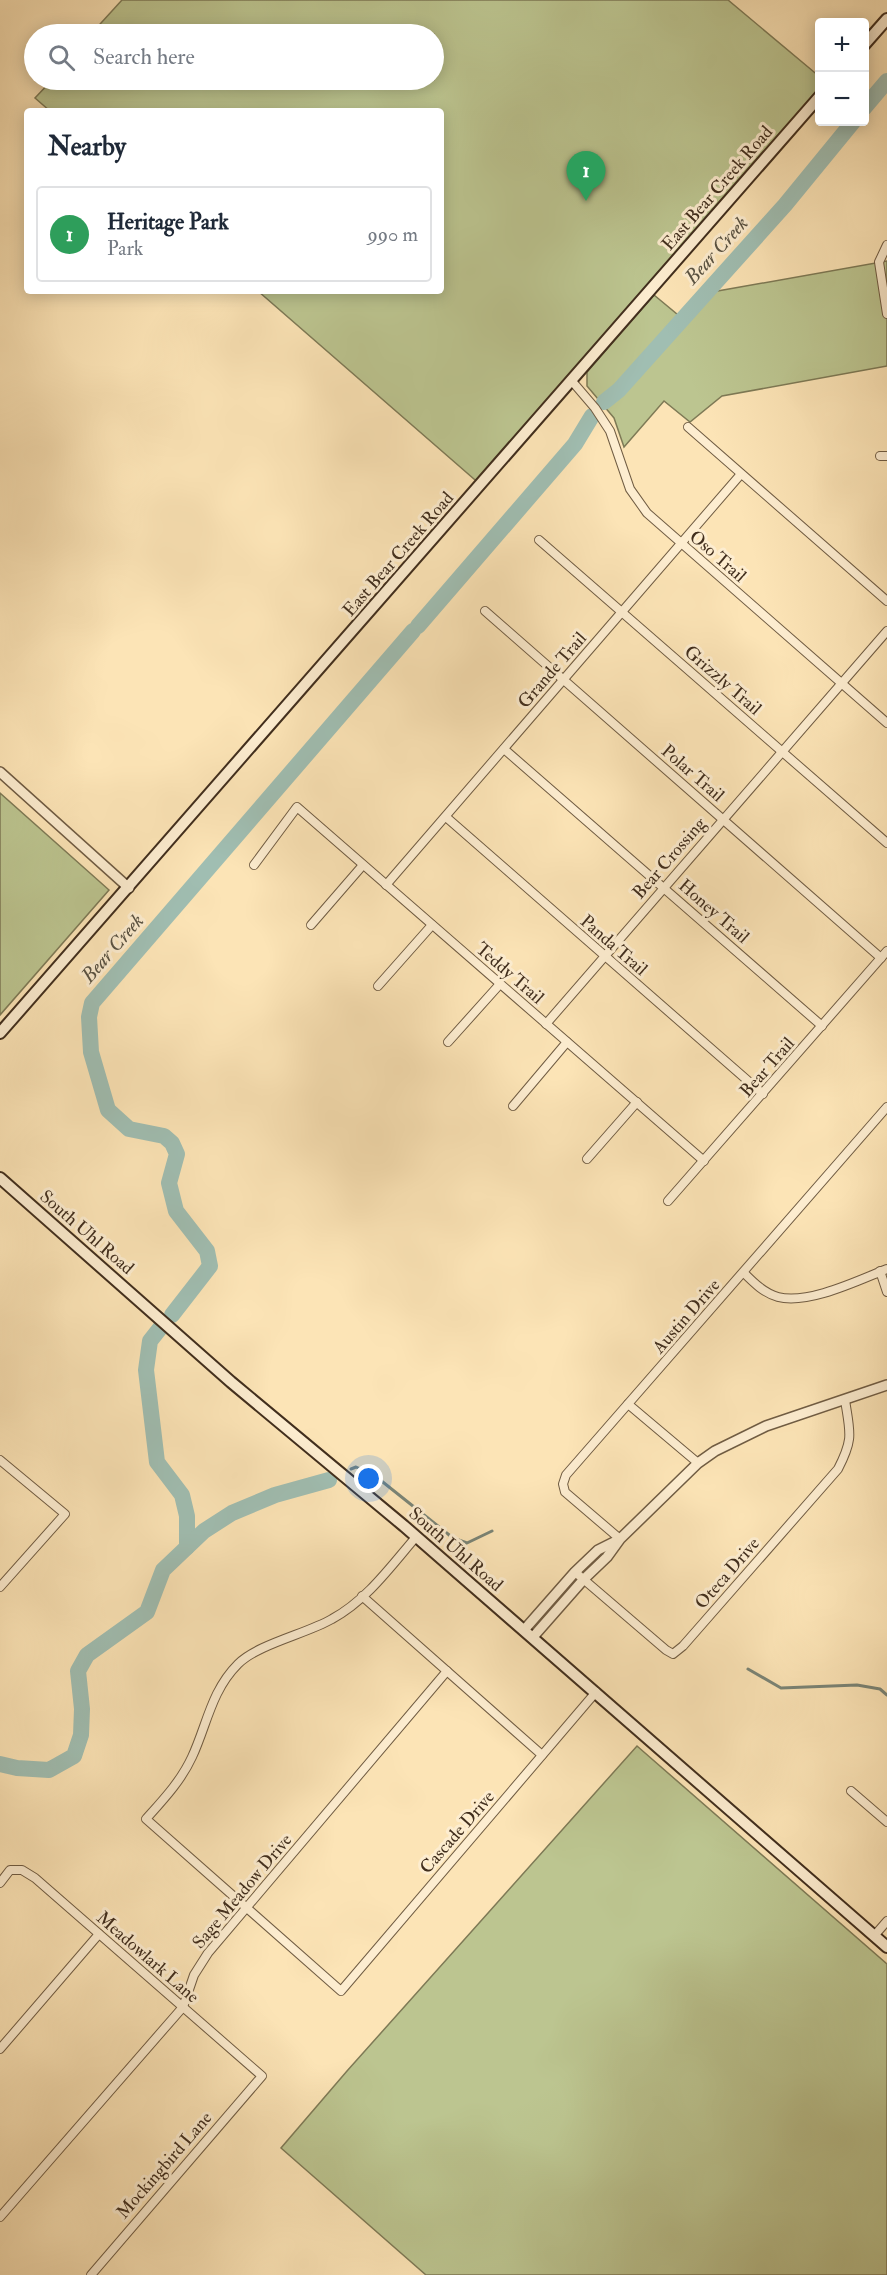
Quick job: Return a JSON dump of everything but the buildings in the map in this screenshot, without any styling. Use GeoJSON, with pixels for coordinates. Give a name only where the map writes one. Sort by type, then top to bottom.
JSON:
{"type":"FeatureCollection","features":[{"type":"Feature","properties":{"kind":"main road"},"geometry":{"type":"LineString","coordinates":[[869,39],[887,19]]}},
{"type":"Feature","properties":{"kind":"main road","name":"East Bear Creek Road"},"geometry":{"type":"LineString","coordinates":[[0,1033],[815,101]]}},
{"type":"Feature","properties":{"kind":"main road","name":"South Uhl Road"},"geometry":{"type":"LineString","coordinates":[[1,1181],[231,1382],[596,1692],[887,1947]]}},
{"type":"Feature","properties":{"kind":"street"},"geometry":{"type":"LineString","coordinates":[[887,245],[879,262],[887,314]]}},
{"type":"Feature","properties":{"kind":"street","name":"Oso Trail"},"geometry":{"type":"LineString","coordinates":[[571,380],[596,408],[610,431],[630,489],[647,513],[887,723]]}},
{"type":"Feature","properties":{"kind":"street"},"geometry":{"type":"LineString","coordinates":[[688,427],[887,601]]}},
{"type":"Feature","properties":{"kind":"street","name":"Grande Trail"},"geometry":{"type":"LineString","coordinates":[[386,885],[741,474]]}},
{"type":"Feature","properties":{"kind":"street","name":"Grizzly Trail"},"geometry":{"type":"LineString","coordinates":[[539,540],[887,843]]}},
{"type":"Feature","properties":{"kind":"street","name":"Polar Trail"},"geometry":{"type":"LineString","coordinates":[[485,611],[722,819],[884,954]]}},
{"type":"Feature","properties":{"kind":"street","name":"Bear Crossing"},"geometry":{"type":"LineString","coordinates":[[546,1024],[887,631]]}},
{"type":"Feature","properties":{"kind":"street","name":"Honey Trail"},"geometry":{"type":"LineString","coordinates":[[504,749],[822,1026]]}},
{"type":"Feature","properties":{"kind":"street"},"geometry":{"type":"LineString","coordinates":[[0,772],[129,888]]}},
{"type":"Feature","properties":{"kind":"street","name":"Teddy Trail"},"geometry":{"type":"LineString","coordinates":[[254,865],[297,807],[704,1161]]}},
{"type":"Feature","properties":{"kind":"street","name":"Panda Trail"},"geometry":{"type":"LineString","coordinates":[[446,817],[763,1094]]}},
{"type":"Feature","properties":{"kind":"street"},"geometry":{"type":"LineString","coordinates":[[311,926],[363,865]]}},
{"type":"Feature","properties":{"kind":"street"},"geometry":{"type":"LineString","coordinates":[[378,986],[432,925]]}},
{"type":"Feature","properties":{"kind":"street","name":"Bear Trail"},"geometry":{"type":"LineString","coordinates":[[668,1202],[884,954]]}},
{"type":"Feature","properties":{"kind":"street"},"geometry":{"type":"LineString","coordinates":[[448,1042],[500,984]]}},
{"type":"Feature","properties":{"kind":"street"},"geometry":{"type":"LineString","coordinates":[[513,1106],[567,1042]]}},
{"type":"Feature","properties":{"kind":"street"},"geometry":{"type":"LineString","coordinates":[[587,1159],[637,1102]]}},
{"type":"Feature","properties":{"kind":"street","name":"Austin Drive"},"geometry":{"type":"LineString","coordinates":[[620,1539],[566,1492],[563,1484],[566,1475],[887,1107]]}},
{"type":"Feature","properties":{"kind":"street"},"geometry":{"type":"LineString","coordinates":[[744,1273],[767,1292],[793,1299],[824,1292],[883,1270],[887,1292]]}},
{"type":"Feature","properties":{"kind":"street"},"geometry":{"type":"LineString","coordinates":[[528,1634],[607,1557],[620,1539],[698,1463],[715,1451],[766,1426],[887,1385]]}},
{"type":"Feature","properties":{"kind":"street","name":"Oteca Drive"},"geometry":{"type":"LineString","coordinates":[[575,1572],[673,1654],[683,1646],[838,1469],[848,1449],[850,1437],[845,1400]]}},
{"type":"Feature","properties":{"kind":"street"},"geometry":{"type":"LineString","coordinates":[[628,1404],[698,1463]]}},
{"type":"Feature","properties":{"kind":"street"},"geometry":{"type":"LineString","coordinates":[[0,1460],[65,1514],[0,1587]]}},
{"type":"Feature","properties":{"kind":"street"},"geometry":{"type":"LineString","coordinates":[[246,1907],[146,1819],[178,1782],[193,1757],[217,1691],[239,1663],[264,1648],[333,1619],[371,1590],[416,1537]]}},
{"type":"Feature","properties":{"kind":"street"},"geometry":{"type":"LineString","coordinates":[[528,1634],[575,1572],[598,1550],[620,1539]]}},
{"type":"Feature","properties":{"kind":"street"},"geometry":{"type":"LineString","coordinates":[[362,1596],[542,1755]]}},
{"type":"Feature","properties":{"kind":"street","name":"Sage Meadow Drive"},"geometry":{"type":"LineString","coordinates":[[0,2217],[183,2007],[194,1975],[208,1953],[447,1671]]}},
{"type":"Feature","properties":{"kind":"street","name":"Cascade Drive"},"geometry":{"type":"LineString","coordinates":[[246,1907],[341,1991],[596,1692]]}},
{"type":"Feature","properties":{"kind":"street"},"geometry":{"type":"LineString","coordinates":[[851,1791],[887,1822]]}},
{"type":"Feature","properties":{"kind":"street","name":"Meadowlark Lane"},"geometry":{"type":"LineString","coordinates":[[0,1882],[10,1870],[22,1870],[35,1878],[262,2076]]}},
{"type":"Feature","properties":{"kind":"street"},"geometry":{"type":"LineString","coordinates":[[874,1936],[887,1921]]}},
{"type":"Feature","properties":{"kind":"street"},"geometry":{"type":"LineString","coordinates":[[0,2049],[99,1934]]}},
{"type":"Feature","properties":{"kind":"street","name":"Mockingbird Lane"},"geometry":{"type":"LineString","coordinates":[[91,2275],[262,2076]]}},
{"type":"Feature","properties":{"kind":"green space"},"geometry":{"type":"Polygon","coordinates":[[[122,0],[728,0],[815,73],[815,106],[482,486],[261,294],[444,294],[444,108],[47,108],[35,98],[43,90],[444,90],[444,24],[100,24],[122,0]]]}},
{"type":"Feature","properties":{"kind":"green space"},"geometry":{"type":"Polygon","coordinates":[[[887,261],[887,366],[722,396],[690,422],[664,401],[624,447],[614,418],[587,386],[587,372],[654,295],[683,319],[712,292],[887,261]]]}},
{"type":"Feature","properties":{"kind":"green space"},"geometry":{"type":"Polygon","coordinates":[[[0,793],[109,890],[0,1015],[0,793]]]}},
{"type":"Feature","properties":{"kind":"green space"},"geometry":{"type":"Polygon","coordinates":[[[637,1746],[887,1964],[887,2275],[426,2275],[281,2148],[637,1746]]]}},
{"type":"Feature","properties":{"kind":"waterway","name":"Bear Creek"},"geometry":{"type":"LineString","coordinates":[[869,102],[887,81]]}},
{"type":"Feature","properties":{"kind":"waterway","name":"Bear Creek"},"geometry":{"type":"LineString","coordinates":[[604,402],[619,390],[785,205],[850,126]]}},
{"type":"Feature","properties":{"kind":"waterway","name":"Bear Creek"},"geometry":{"type":"LineString","coordinates":[[418,626],[575,444],[592,416]]}},
{"type":"Feature","properties":{"kind":"waterway","name":"Bear Creek"},"geometry":{"type":"LineString","coordinates":[[172,1315],[210,1266],[207,1251],[176,1211],[169,1183],[177,1154],[172,1143],[164,1136],[129,1129],[108,1110],[91,1052],[89,1017],[92,1003],[413,631]]}},
{"type":"Feature","properties":{"kind":"waterway","name":"Bear Creek"},"geometry":{"type":"LineString","coordinates":[[161,1327],[150,1341],[146,1370],[157,1462],[182,1495],[187,1516],[187,1547]]}},
{"type":"Feature","properties":{"kind":"waterway"},"geometry":{"type":"LineString","coordinates":[[351,1469],[356,1467],[374,1475],[453,1538],[467,1543],[492,1531]]}},
{"type":"Feature","properties":{"kind":"waterway","name":"Bear Creek"},"geometry":{"type":"LineString","coordinates":[[0,1764],[17,1768],[49,1770],[74,1756],[81,1735],[82,1709],[78,1671],[87,1655],[147,1612],[163,1570],[204,1531],[232,1513],[275,1495],[329,1480]]}},
{"type":"Feature","properties":{"kind":"waterway"},"geometry":{"type":"LineString","coordinates":[[748,1669],[781,1688],[857,1685],[880,1689],[887,1695]]}},
{"type":"Feature","properties":{"kind":"place","name":"Heritage Park"},"geometry":{"type":"Point","coordinates":[586,201]}}]}
